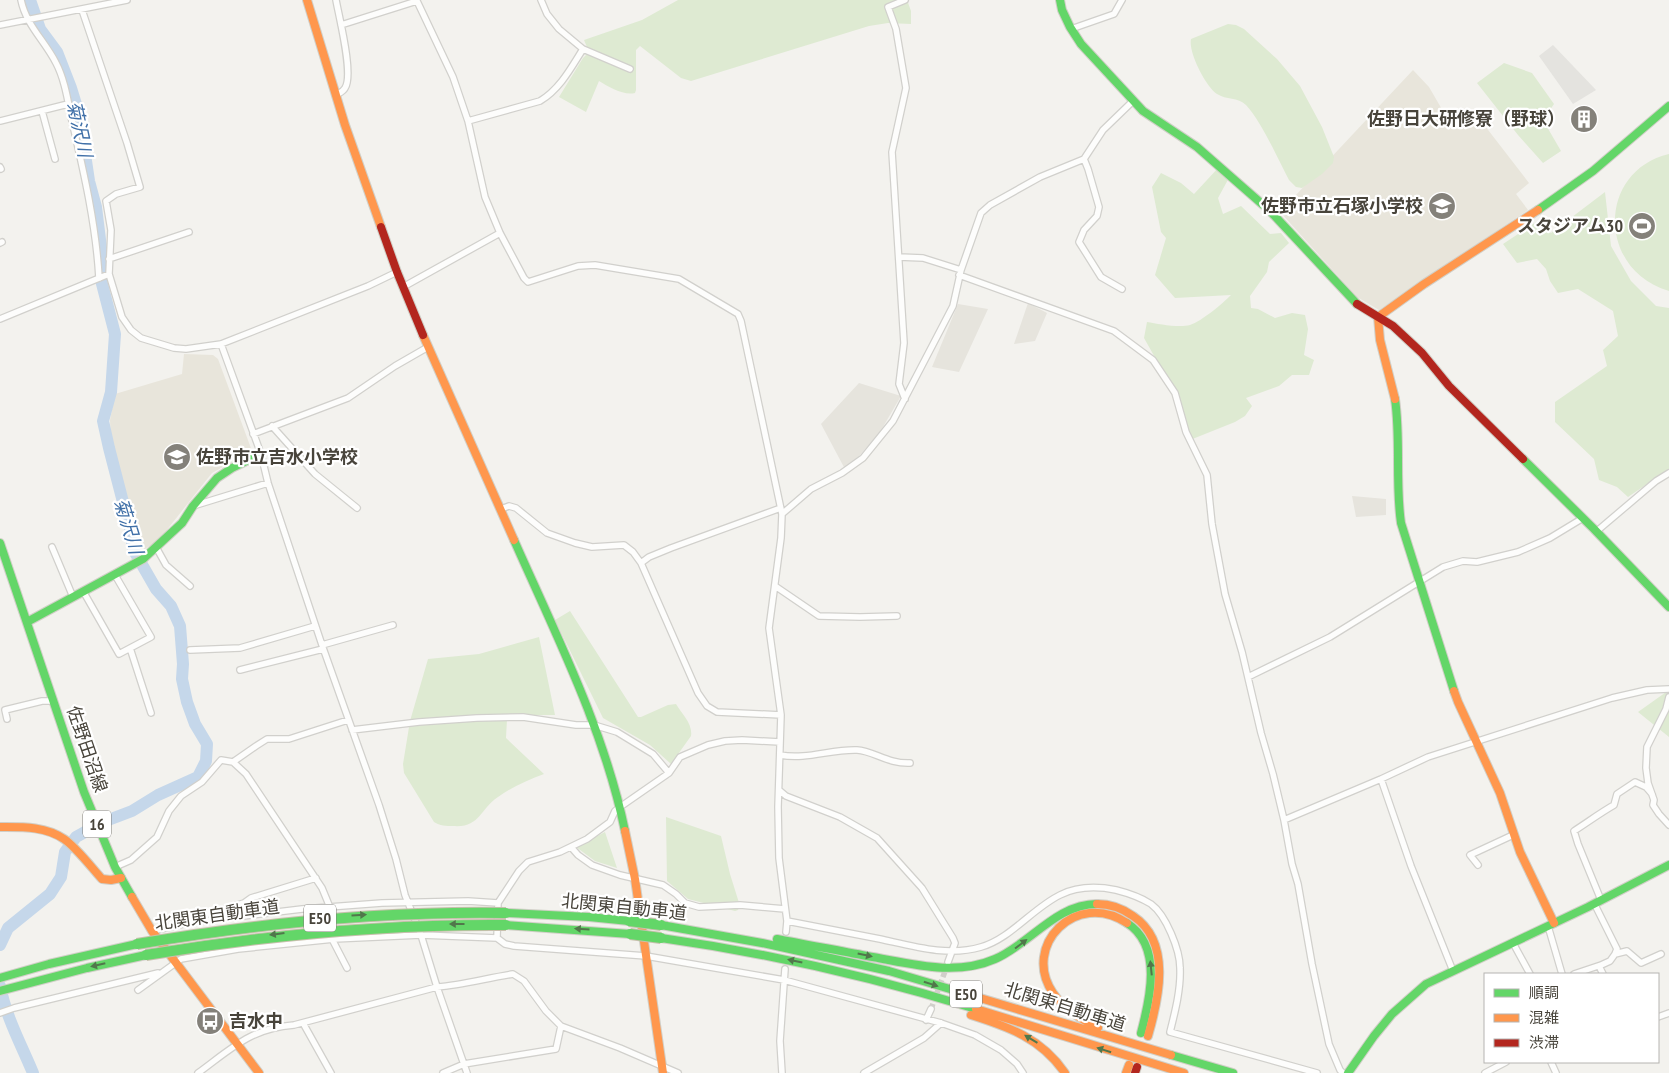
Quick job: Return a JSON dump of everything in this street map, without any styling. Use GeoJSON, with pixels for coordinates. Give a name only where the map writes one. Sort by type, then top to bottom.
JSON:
{"type":"FeatureCollection","features":[{"type":"Feature","properties":{"kind":"main road"},"geometry":{"type":"LineString","coordinates":[[307,0],[345,125],[397,272],[594,726],[620,807],[635,880],[662,1070]]}},
{"type":"Feature","properties":{"kind":"main road"},"geometry":{"type":"LineString","coordinates":[[1060,0],[1062,10],[1071,29],[1081,44],[1133,101],[1157,121],[1197,147],[1263,205],[1353,302],[1393,326],[1422,353],[1449,386],[1481,419],[1597,531],[1669,607]]}},
{"type":"Feature","properties":{"kind":"main road"},"geometry":{"type":"LineString","coordinates":[[1551,924],[1513,835],[1500,793],[1451,683],[1400,518],[1396,406],[1377,331],[1378,317],[1412,292],[1566,192],[1669,106]]}},
{"type":"Feature","properties":{"kind":"main road"},"geometry":{"type":"LineString","coordinates":[[27,622],[143,559],[182,523],[192,506],[217,478],[232,468],[261,454]]}},
{"type":"Feature","properties":{"kind":"main road","name":"佐野田沼線"},"geometry":{"type":"LineString","coordinates":[[0,543],[84,792],[115,868],[152,931],[259,1073]]}},
{"type":"Feature","properties":{"kind":"main road"},"geometry":{"type":"LineString","coordinates":[[0,827],[26,827],[49,830],[66,840],[102,879],[121,878]]}},
{"type":"Feature","properties":{"kind":"main road"},"geometry":{"type":"LineString","coordinates":[[1348,1073],[1389,1017],[1406,999],[1426,984],[1669,865]]}},
{"type":"Feature","properties":{"kind":"main road"},"geometry":{"type":"LineString","coordinates":[[696,931],[763,937],[923,966],[955,969],[977,966],[1006,955],[1066,911],[1087,904],[1108,904],[1136,918],[1150,935],[1156,949],[1160,972],[1160,989],[1156,1009],[1145,1034],[1152,982],[1150,958],[1146,946],[1139,935],[1127,922],[1113,914],[1093,912],[1081,914],[1070,919],[1052,935],[1044,958],[1044,968],[1050,990],[1064,1007],[1082,1021],[1103,1031],[1182,1054],[1234,1073]]}},
{"type":"Feature","properties":{"kind":"main road","name":"北関東自動車道"},"geometry":{"type":"LineString","coordinates":[[0,978],[137,944],[210,931],[321,918],[435,912],[589,917],[696,931],[889,970],[1190,1062],[1234,1073]]}},
{"type":"Feature","properties":{"kind":"main road","name":"北関東自動車道"},"geometry":{"type":"LineString","coordinates":[[0,991],[146,955],[251,938],[324,930],[412,925],[506,925],[581,929],[661,938],[760,954],[843,972],[968,1007],[1124,1057],[1184,1073]]}},
{"type":"Feature","properties":{"kind":"main road"},"geometry":{"type":"LineString","coordinates":[[843,972],[888,990],[1015,1030],[1048,1051],[1065,1073]]}},
{"type":"Feature","properties":{"kind":"street"},"geometry":{"type":"LineString","coordinates":[[21,0],[27,20],[56,63],[68,104],[80,153],[96,237],[99,278]]}},
{"type":"Feature","properties":{"kind":"street"},"geometry":{"type":"LineString","coordinates":[[0,25],[127,0]]}},
{"type":"Feature","properties":{"kind":"street"},"geometry":{"type":"LineString","coordinates":[[336,0],[346,56],[347,83],[343,92],[336,95]]}},
{"type":"Feature","properties":{"kind":"street"},"geometry":{"type":"LineString","coordinates":[[341,25],[417,0],[453,77],[468,121],[486,197],[500,233],[528,282],[578,266],[595,265],[679,279],[738,314],[782,512],[781,538],[769,628],[781,714],[778,807],[779,858],[787,921],[786,932]]}},
{"type":"Feature","properties":{"kind":"street"},"geometry":{"type":"LineString","coordinates":[[541,0],[547,14],[559,29],[583,49],[630,69]]}},
{"type":"Feature","properties":{"kind":"street"},"geometry":{"type":"LineString","coordinates":[[905,0],[888,7],[896,29],[906,88],[892,152],[904,343],[899,384],[905,398]]}},
{"type":"Feature","properties":{"kind":"street"},"geometry":{"type":"LineString","coordinates":[[1071,29],[1114,14],[1122,0]]}},
{"type":"Feature","properties":{"kind":"street"},"geometry":{"type":"LineString","coordinates":[[82,10],[140,187],[116,194],[106,201],[111,230],[109,274],[122,317],[131,330],[142,338],[174,348],[186,349],[221,344],[368,286],[397,272]]}},
{"type":"Feature","properties":{"kind":"street"},"geometry":{"type":"LineString","coordinates":[[468,121],[540,101],[549,96],[560,84],[583,49]]}},
{"type":"Feature","properties":{"kind":"street"},"geometry":{"type":"LineString","coordinates":[[782,512],[811,490],[842,474],[863,458],[893,421],[953,306],[960,272],[981,213],[990,205],[1040,177],[1084,159],[1103,130],[1133,101]]}},
{"type":"Feature","properties":{"kind":"street"},"geometry":{"type":"LineString","coordinates":[[0,121],[68,104]]}},
{"type":"Feature","properties":{"kind":"street"},"geometry":{"type":"LineString","coordinates":[[42,111],[55,159]]}},
{"type":"Feature","properties":{"kind":"street"},"geometry":{"type":"LineString","coordinates":[[1084,159],[1099,207],[1097,216],[1084,230],[1079,242],[1101,277],[1122,290]]}},
{"type":"Feature","properties":{"kind":"street"},"geometry":{"type":"LineString","coordinates":[[109,259],[189,232]]}},
{"type":"Feature","properties":{"kind":"street"},"geometry":{"type":"LineString","coordinates":[[403,287],[500,233]]}},
{"type":"Feature","properties":{"kind":"street"},"geometry":{"type":"LineString","coordinates":[[899,257],[923,258],[1114,331],[1152,360],[1175,393],[1186,432],[1207,475],[1212,524],[1225,594],[1261,733],[1274,774],[1292,864],[1298,884],[1328,1044],[1343,1073]]}},
{"type":"Feature","properties":{"kind":"street"},"geometry":{"type":"LineString","coordinates":[[0,319],[109,274]]}},
{"type":"Feature","properties":{"kind":"street"},"geometry":{"type":"LineString","coordinates":[[221,344],[261,454],[268,483],[315,626],[393,850],[407,902],[421,935],[467,1073]]}},
{"type":"Feature","properties":{"kind":"street"},"geometry":{"type":"LineString","coordinates":[[253,434],[348,398],[395,366],[428,347]]}},
{"type":"Feature","properties":{"kind":"street"},"geometry":{"type":"LineString","coordinates":[[272,426],[315,474],[357,508]]}},
{"type":"Feature","properties":{"kind":"street"},"geometry":{"type":"LineString","coordinates":[[1597,531],[1669,473]]}},
{"type":"Feature","properties":{"kind":"street"},"geometry":{"type":"LineString","coordinates":[[192,506],[268,483]]}},
{"type":"Feature","properties":{"kind":"street"},"geometry":{"type":"LineString","coordinates":[[501,509],[509,506],[516,508],[547,532],[576,544],[592,546],[624,545],[633,552],[642,564],[698,693],[708,706],[717,712],[781,714]]}},
{"type":"Feature","properties":{"kind":"street"},"geometry":{"type":"LineString","coordinates":[[642,564],[649,557],[778,508],[782,512]]}},
{"type":"Feature","properties":{"kind":"street"},"geometry":{"type":"LineString","coordinates":[[1248,677],[1330,636],[1443,568],[1463,561],[1477,562],[1518,552],[1550,538],[1583,518]]}},
{"type":"Feature","properties":{"kind":"street"},"geometry":{"type":"LineString","coordinates":[[52,547],[73,597]]}},
{"type":"Feature","properties":{"kind":"street"},"geometry":{"type":"LineString","coordinates":[[156,547],[166,565],[190,586]]}},
{"type":"Feature","properties":{"kind":"street"},"geometry":{"type":"LineString","coordinates":[[83,591],[119,654],[151,637],[115,575]]}},
{"type":"Feature","properties":{"kind":"street"},"geometry":{"type":"LineString","coordinates":[[775,586],[819,616],[838,618],[897,616]]}},
{"type":"Feature","properties":{"kind":"street"},"geometry":{"type":"LineString","coordinates":[[240,670],[393,625]]}},
{"type":"Feature","properties":{"kind":"street"},"geometry":{"type":"LineString","coordinates":[[190,650],[240,648],[315,626]]}},
{"type":"Feature","properties":{"kind":"street"},"geometry":{"type":"LineString","coordinates":[[130,648],[151,713]]}},
{"type":"Feature","properties":{"kind":"street"},"geometry":{"type":"LineString","coordinates":[[1284,820],[1428,757],[1612,698],[1647,690],[1669,688]]}},
{"type":"Feature","properties":{"kind":"street"},"geometry":{"type":"LineString","coordinates":[[1669,697],[1666,709],[1647,747],[1646,768],[1653,805],[1669,825]]}},
{"type":"Feature","properties":{"kind":"street"},"geometry":{"type":"LineString","coordinates":[[6,719],[5,710],[54,701]]}},
{"type":"Feature","properties":{"kind":"street"},"geometry":{"type":"LineString","coordinates":[[352,730],[428,722],[523,717],[540,718],[576,725],[594,726],[617,732],[653,754],[669,773]]}},
{"type":"Feature","properties":{"kind":"street"},"geometry":{"type":"LineString","coordinates":[[233,762],[268,739],[289,739],[348,720]]}},
{"type":"Feature","properties":{"kind":"street"},"geometry":{"type":"LineString","coordinates":[[497,938],[498,903],[519,871],[528,862],[560,852],[586,839],[610,822],[615,811],[620,807],[669,773],[680,757],[708,745],[725,741],[780,742]]}},
{"type":"Feature","properties":{"kind":"street"},"geometry":{"type":"LineString","coordinates":[[780,755],[802,757],[858,750],[894,762],[910,763]]}},
{"type":"Feature","properties":{"kind":"street"},"geometry":{"type":"LineString","coordinates":[[115,868],[131,860],[157,837],[169,811],[182,796],[202,782],[221,760],[233,762],[246,774],[322,888],[329,907],[332,939],[347,968]]}},
{"type":"Feature","properties":{"kind":"street"},"geometry":{"type":"LineString","coordinates":[[1381,779],[1411,866],[1453,971]]}},
{"type":"Feature","properties":{"kind":"street"},"geometry":{"type":"LineString","coordinates":[[1577,973],[1610,961],[1617,949],[1598,901],[1574,830],[1614,805],[1617,794],[1635,782],[1646,787],[1652,794]]}},
{"type":"Feature","properties":{"kind":"street"},"geometry":{"type":"LineString","coordinates":[[779,790],[786,796],[840,817],[877,838],[922,888],[936,909],[955,943],[948,962]]}},
{"type":"Feature","properties":{"kind":"street"},"geometry":{"type":"LineString","coordinates":[[1478,865],[1470,855],[1513,835]]}},
{"type":"Feature","properties":{"kind":"street"},"geometry":{"type":"LineString","coordinates":[[571,847],[578,855],[592,865],[635,880],[663,885],[685,903],[699,907],[740,905],[785,909]]}},
{"type":"Feature","properties":{"kind":"street"},"geometry":{"type":"LineString","coordinates":[[152,931],[192,922],[244,904],[251,898],[316,878]]}},
{"type":"Feature","properties":{"kind":"street"},"geometry":{"type":"LineString","coordinates":[[787,921],[902,944],[952,951],[981,947],[993,942],[1042,906],[1072,890],[1100,887],[1130,893],[1152,905],[1168,927],[1177,947],[1180,969],[1176,1005],[1170,1032],[1317,1073]]}},
{"type":"Feature","properties":{"kind":"street"},"geometry":{"type":"LineString","coordinates":[[200,919],[407,902],[476,901],[498,903]]}},
{"type":"Feature","properties":{"kind":"street"},"geometry":{"type":"LineString","coordinates":[[250,915],[253,948]]}},
{"type":"Feature","properties":{"kind":"street"},"geometry":{"type":"LineString","coordinates":[[200,919],[209,936],[210,954]]}},
{"type":"Feature","properties":{"kind":"street"},"geometry":{"type":"LineString","coordinates":[[1551,924],[1562,973]]}},
{"type":"Feature","properties":{"kind":"street"},"geometry":{"type":"LineString","coordinates":[[138,990],[181,959],[210,954],[332,939],[421,935],[497,938],[505,944],[514,946],[646,956],[784,980],[941,1023],[985,1040],[1012,1058],[1022,1073]]}},
{"type":"Feature","properties":{"kind":"street"},"geometry":{"type":"LineString","coordinates":[[1513,942],[1529,973]]}},
{"type":"Feature","properties":{"kind":"street"},"geometry":{"type":"LineString","coordinates":[[1614,954],[1627,951],[1641,963],[1661,954]]}},
{"type":"Feature","properties":{"kind":"street"},"geometry":{"type":"LineString","coordinates":[[1601,965],[1599,966],[1602,973]]}},
{"type":"Feature","properties":{"kind":"street"},"geometry":{"type":"LineString","coordinates":[[782,1073],[780,1042],[785,969]]}},
{"type":"Feature","properties":{"kind":"street"},"geometry":{"type":"LineString","coordinates":[[0,1013],[162,972]]}},
{"type":"Feature","properties":{"kind":"street"},"geometry":{"type":"LineString","coordinates":[[198,1073],[248,1037],[263,1031],[303,1023],[437,987],[513,974],[524,981],[546,1011],[561,1026],[620,1048],[662,1070],[678,1073]]}},
{"type":"Feature","properties":{"kind":"street"},"geometry":{"type":"LineString","coordinates":[[926,1020],[931,1009]]}},
{"type":"Feature","properties":{"kind":"street"},"geometry":{"type":"LineString","coordinates":[[303,1023],[330,1073]]}},
{"type":"Feature","properties":{"kind":"street"},"geometry":{"type":"LineString","coordinates":[[864,1073],[924,1038],[941,1023]]}},
{"type":"Feature","properties":{"kind":"street"},"geometry":{"type":"LineString","coordinates":[[443,1073],[464,1064],[556,1049],[561,1026]]}},
{"type":"Feature","properties":{"kind":"street"},"geometry":{"type":"LineString","coordinates":[[1485,1073],[1504,1063]]}},
{"type":"Feature","properties":{"kind":"shaded area"},"geometry":{"type":"Polygon","coordinates":[[[1553,45],[1596,90],[1573,104],[1539,56],[1553,45]]]}},
{"type":"Feature","properties":{"kind":"shaded area"},"geometry":{"type":"Polygon","coordinates":[[[1413,70],[1429,87],[1447,118],[1454,125],[1475,113],[1529,183],[1516,194],[1528,210],[1379,310],[1357,297],[1280,212],[1413,70]]]}},
{"type":"Feature","properties":{"kind":"shaded area"},"geometry":{"type":"Polygon","coordinates":[[[1028,303],[1047,313],[1035,341],[1014,344],[1028,303]]]}},
{"type":"Feature","properties":{"kind":"shaded area"},"geometry":{"type":"Polygon","coordinates":[[[958,304],[988,309],[959,372],[932,367],[958,304]]]}},
{"type":"Feature","properties":{"kind":"shaded area","name":"佐野市立吉水小学校"},"geometry":{"type":"Polygon","coordinates":[[[184,354],[213,355],[218,359],[252,451],[212,473],[166,531],[154,543],[139,553],[111,441],[110,420],[115,394],[182,374],[184,354]]]}},
{"type":"Feature","properties":{"kind":"shaded area"},"geometry":{"type":"Polygon","coordinates":[[[859,383],[901,396],[880,432],[846,471],[821,424],[859,383]]]}},
{"type":"Feature","properties":{"kind":"shaded area"},"geometry":{"type":"Polygon","coordinates":[[[1352,496],[1386,499],[1386,515],[1356,517],[1352,496]]]}},
{"type":"Feature","properties":{"kind":"green space"},"geometry":{"type":"Polygon","coordinates":[[[678,0],[907,0],[911,11],[911,24],[888,23],[869,26],[691,81],[681,78],[640,46],[636,50],[635,93],[621,92],[599,81],[586,112],[559,97],[583,58],[589,52],[584,40],[642,20],[678,0]]]}},
{"type":"Feature","properties":{"kind":"green space"},"geometry":{"type":"Polygon","coordinates":[[[1228,24],[1244,29],[1277,59],[1300,86],[1322,127],[1334,157],[1333,163],[1322,174],[1302,188],[1296,187],[1289,180],[1263,130],[1246,105],[1243,102],[1217,94],[1199,69],[1192,52],[1191,39],[1228,24]]]}},
{"type":"Feature","properties":{"kind":"green space"},"geometry":{"type":"Polygon","coordinates":[[[1504,63],[1532,73],[1554,104],[1543,120],[1561,151],[1543,163],[1477,83],[1504,63]]]}},
{"type":"Feature","properties":{"kind":"green space","name":"スタジアム30"},"geometry":{"type":"Polygon","coordinates":[[[1669,154],[1669,291],[1645,280],[1628,263],[1618,243],[1615,221],[1618,199],[1628,180],[1645,164],[1669,154]]]}},
{"type":"Feature","properties":{"kind":"green space"},"geometry":{"type":"Polygon","coordinates":[[[1219,167],[1230,176],[1218,198],[1223,214],[1241,206],[1270,234],[1281,233],[1289,243],[1269,262],[1267,272],[1250,296],[1251,308],[1258,309],[1275,318],[1292,313],[1305,315],[1308,329],[1304,355],[1314,360],[1309,375],[1292,375],[1279,386],[1246,398],[1252,406],[1245,416],[1190,440],[1175,393],[1144,338],[1147,322],[1174,326],[1190,325],[1206,316],[1231,295],[1175,298],[1155,275],[1166,238],[1161,232],[1152,187],[1161,173],[1181,183],[1194,194],[1219,167]]]}},
{"type":"Feature","properties":{"kind":"green space"},"geometry":{"type":"Polygon","coordinates":[[[1605,192],[1611,246],[1631,281],[1656,306],[1669,308],[1669,469],[1628,497],[1617,487],[1599,480],[1594,459],[1555,422],[1555,402],[1607,366],[1603,350],[1618,336],[1613,311],[1578,289],[1558,293],[1550,281],[1546,269],[1537,259],[1517,263],[1503,244],[1536,222],[1551,233],[1605,192]]]}},
{"type":"Feature","properties":{"kind":"green space"},"geometry":{"type":"Polygon","coordinates":[[[570,611],[638,717],[668,705],[676,704],[686,719],[690,727],[691,736],[671,764],[650,745],[603,718],[555,620],[570,611]]]}},
{"type":"Feature","properties":{"kind":"green space"},"geometry":{"type":"Polygon","coordinates":[[[539,637],[555,715],[515,715],[507,719],[506,738],[544,774],[503,793],[469,824],[448,826],[434,822],[404,773],[403,764],[410,721],[428,659],[479,654],[539,637]]]}},
{"type":"Feature","properties":{"kind":"green space"},"geometry":{"type":"Polygon","coordinates":[[[1669,690],[1669,737],[1638,712],[1669,690]]]}},
{"type":"Feature","properties":{"kind":"green space"},"geometry":{"type":"Polygon","coordinates":[[[666,817],[721,836],[740,906],[738,910],[735,911],[688,899],[667,881],[666,817]]]}},
{"type":"Feature","properties":{"kind":"green space"},"geometry":{"type":"Polygon","coordinates":[[[605,832],[617,868],[595,861],[576,847],[605,832]]]}},
{"type":"Feature","properties":{"kind":"waterway","name":"菊沢川"},"geometry":{"type":"LineString","coordinates":[[0,945],[8,928],[50,894],[61,877],[65,852],[76,837],[103,822],[132,811],[158,795],[198,777],[206,761],[207,744],[195,724],[187,702],[182,679],[183,664],[180,626],[171,606],[156,589],[133,549],[130,529],[103,421],[111,392],[115,334],[101,280],[103,264],[96,207],[89,181],[79,114],[57,52],[40,29],[30,0]]}},
{"type":"Feature","properties":{"kind":"waterway","name":"菊沢川"},"geometry":{"type":"LineString","coordinates":[[0,986],[10,1020],[33,1073]]}},
{"type":"Feature","properties":{"kind":"tunnel"},"geometry":{"type":"LineString","coordinates":[[931,1009],[947,966]]}},
{"type":"Feature","properties":{"kind":"traffic: fast"},"geometry":{"type":"LineString","coordinates":[[1060,0],[1062,10],[1070,27],[1081,44],[1143,111],[1197,147],[1270,211],[1357,304]]}},
{"type":"Feature","properties":{"kind":"traffic: fast"},"geometry":{"type":"LineString","coordinates":[[1538,210],[1593,171],[1669,106]]}},
{"type":"Feature","properties":{"kind":"traffic: fast"},"geometry":{"type":"LineString","coordinates":[[1395,399],[1401,523],[1454,691]]}},
{"type":"Feature","properties":{"kind":"traffic: fast"},"geometry":{"type":"LineString","coordinates":[[27,622],[143,559],[182,523],[193,506],[217,478],[232,468],[261,454]]}},
{"type":"Feature","properties":{"kind":"traffic: fast"},"geometry":{"type":"LineString","coordinates":[[1523,459],[1669,607]]}},
{"type":"Feature","properties":{"kind":"traffic: fast"},"geometry":{"type":"LineString","coordinates":[[514,540],[592,719],[616,793],[625,831]]}},
{"type":"Feature","properties":{"kind":"traffic: fast"},"geometry":{"type":"LineString","coordinates":[[0,543],[84,792],[115,867],[132,897]]}},
{"type":"Feature","properties":{"kind":"traffic: fast"},"geometry":{"type":"LineString","coordinates":[[1348,1073],[1392,1014],[1426,984],[1588,907],[1669,865]]}},
{"type":"Feature","properties":{"kind":"traffic: fast"},"geometry":{"type":"LineString","coordinates":[[777,939],[915,965],[948,968],[964,967],[995,959],[1008,952],[1056,917],[1069,910],[1097,904]]}},
{"type":"Feature","properties":{"kind":"traffic: fast"},"geometry":{"type":"LineString","coordinates":[[506,913],[629,921]]}},
{"type":"Feature","properties":{"kind":"traffic: fast"},"geometry":{"type":"LineString","coordinates":[[137,944],[275,924],[367,916],[506,913]]}},
{"type":"Feature","properties":{"kind":"traffic: fast"},"geometry":{"type":"LineString","coordinates":[[629,921],[661,925]]}},
{"type":"Feature","properties":{"kind":"traffic: fast"},"geometry":{"type":"LineString","coordinates":[[1127,923],[1138,933],[1146,945],[1150,959],[1150,989],[1141,1033]]}},
{"type":"Feature","properties":{"kind":"traffic: fast"},"geometry":{"type":"LineString","coordinates":[[506,925],[630,934]]}},
{"type":"Feature","properties":{"kind":"traffic: fast"},"geometry":{"type":"LineString","coordinates":[[146,955],[281,936],[326,932],[416,926],[506,925]]}},
{"type":"Feature","properties":{"kind":"traffic: fast"},"geometry":{"type":"LineString","coordinates":[[661,925],[762,943],[889,971],[960,992]]}},
{"type":"Feature","properties":{"kind":"traffic: fast"},"geometry":{"type":"LineString","coordinates":[[630,934],[661,938]]}},
{"type":"Feature","properties":{"kind":"traffic: fast"},"geometry":{"type":"LineString","coordinates":[[661,938],[741,951],[820,967],[976,1009]]}},
{"type":"Feature","properties":{"kind":"traffic: fast"},"geometry":{"type":"LineString","coordinates":[[0,978],[49,964],[137,944]]}},
{"type":"Feature","properties":{"kind":"traffic: fast"},"geometry":{"type":"LineString","coordinates":[[0,991],[87,968],[146,955]]}},
{"type":"Feature","properties":{"kind":"traffic: fast"},"geometry":{"type":"LineString","coordinates":[[1171,1055],[1233,1073]]}},
{"type":"Feature","properties":{"kind":"traffic: slow"},"geometry":{"type":"LineString","coordinates":[[307,0],[345,125],[381,227]]}},
{"type":"Feature","properties":{"kind":"traffic: slow"},"geometry":{"type":"LineString","coordinates":[[1395,399],[1380,340],[1378,317],[1424,284],[1538,210]]}},
{"type":"Feature","properties":{"kind":"traffic: slow"},"geometry":{"type":"LineString","coordinates":[[423,335],[514,540]]}},
{"type":"Feature","properties":{"kind":"traffic: slow"},"geometry":{"type":"LineString","coordinates":[[1454,691],[1500,793],[1520,852],[1554,923]]}},
{"type":"Feature","properties":{"kind":"traffic: slow"},"geometry":{"type":"LineString","coordinates":[[0,827],[41,829],[57,835],[74,847],[102,879],[121,878]]}},
{"type":"Feature","properties":{"kind":"traffic: slow"},"geometry":{"type":"LineString","coordinates":[[625,831],[635,879],[663,1073]]}},
{"type":"Feature","properties":{"kind":"traffic: slow"},"geometry":{"type":"LineString","coordinates":[[132,897],[152,931],[259,1073]]}},
{"type":"Feature","properties":{"kind":"traffic: slow"},"geometry":{"type":"LineString","coordinates":[[1097,904],[1111,906],[1129,913],[1145,927],[1153,940],[1158,955],[1159,972],[1156,1005],[1148,1036]]}},
{"type":"Feature","properties":{"kind":"traffic: slow"},"geometry":{"type":"LineString","coordinates":[[1098,1028],[1079,1017],[1057,999],[1045,975],[1044,957],[1049,941],[1059,928],[1073,918],[1089,913],[1108,914],[1127,923]]}},
{"type":"Feature","properties":{"kind":"traffic: slow"},"geometry":{"type":"LineString","coordinates":[[960,992],[1171,1055]]}},
{"type":"Feature","properties":{"kind":"traffic: slow"},"geometry":{"type":"LineString","coordinates":[[976,1009],[1184,1073]]}},
{"type":"Feature","properties":{"kind":"traffic: slow"},"geometry":{"type":"LineString","coordinates":[[971,1015],[1011,1029],[1035,1042],[1056,1061],[1065,1073]]}},
{"type":"Feature","properties":{"kind":"traffic: slow"},"geometry":{"type":"LineString","coordinates":[[1126,1073],[1129,1065]]}},
{"type":"Feature","properties":{"kind":"traffic: jam"},"geometry":{"type":"LineString","coordinates":[[381,227],[423,335]]}},
{"type":"Feature","properties":{"kind":"traffic: jam"},"geometry":{"type":"LineString","coordinates":[[1357,304],[1393,326],[1422,353],[1449,386],[1523,459]]}},
{"type":"Feature","properties":{"kind":"traffic: jam"},"geometry":{"type":"LineString","coordinates":[[1135,1073],[1137,1067]]}},
{"type":"Feature","properties":{"kind":"place","name":"佐野日大研修寮（野球）"},"geometry":{"type":"Point","coordinates":[1584,119]}},
{"type":"Feature","properties":{"kind":"place","name":"佐野市立石塚小学校"},"geometry":{"type":"Point","coordinates":[1442,206]}},
{"type":"Feature","properties":{"kind":"place","name":"スタジアム30"},"geometry":{"type":"Point","coordinates":[1642,226]}},
{"type":"Feature","properties":{"kind":"place","name":"佐野市立吉水小学校"},"geometry":{"type":"Point","coordinates":[177,457]}},
{"type":"Feature","properties":{"kind":"place","name":"吉水中"},"geometry":{"type":"Point","coordinates":[210,1021]}}]}
